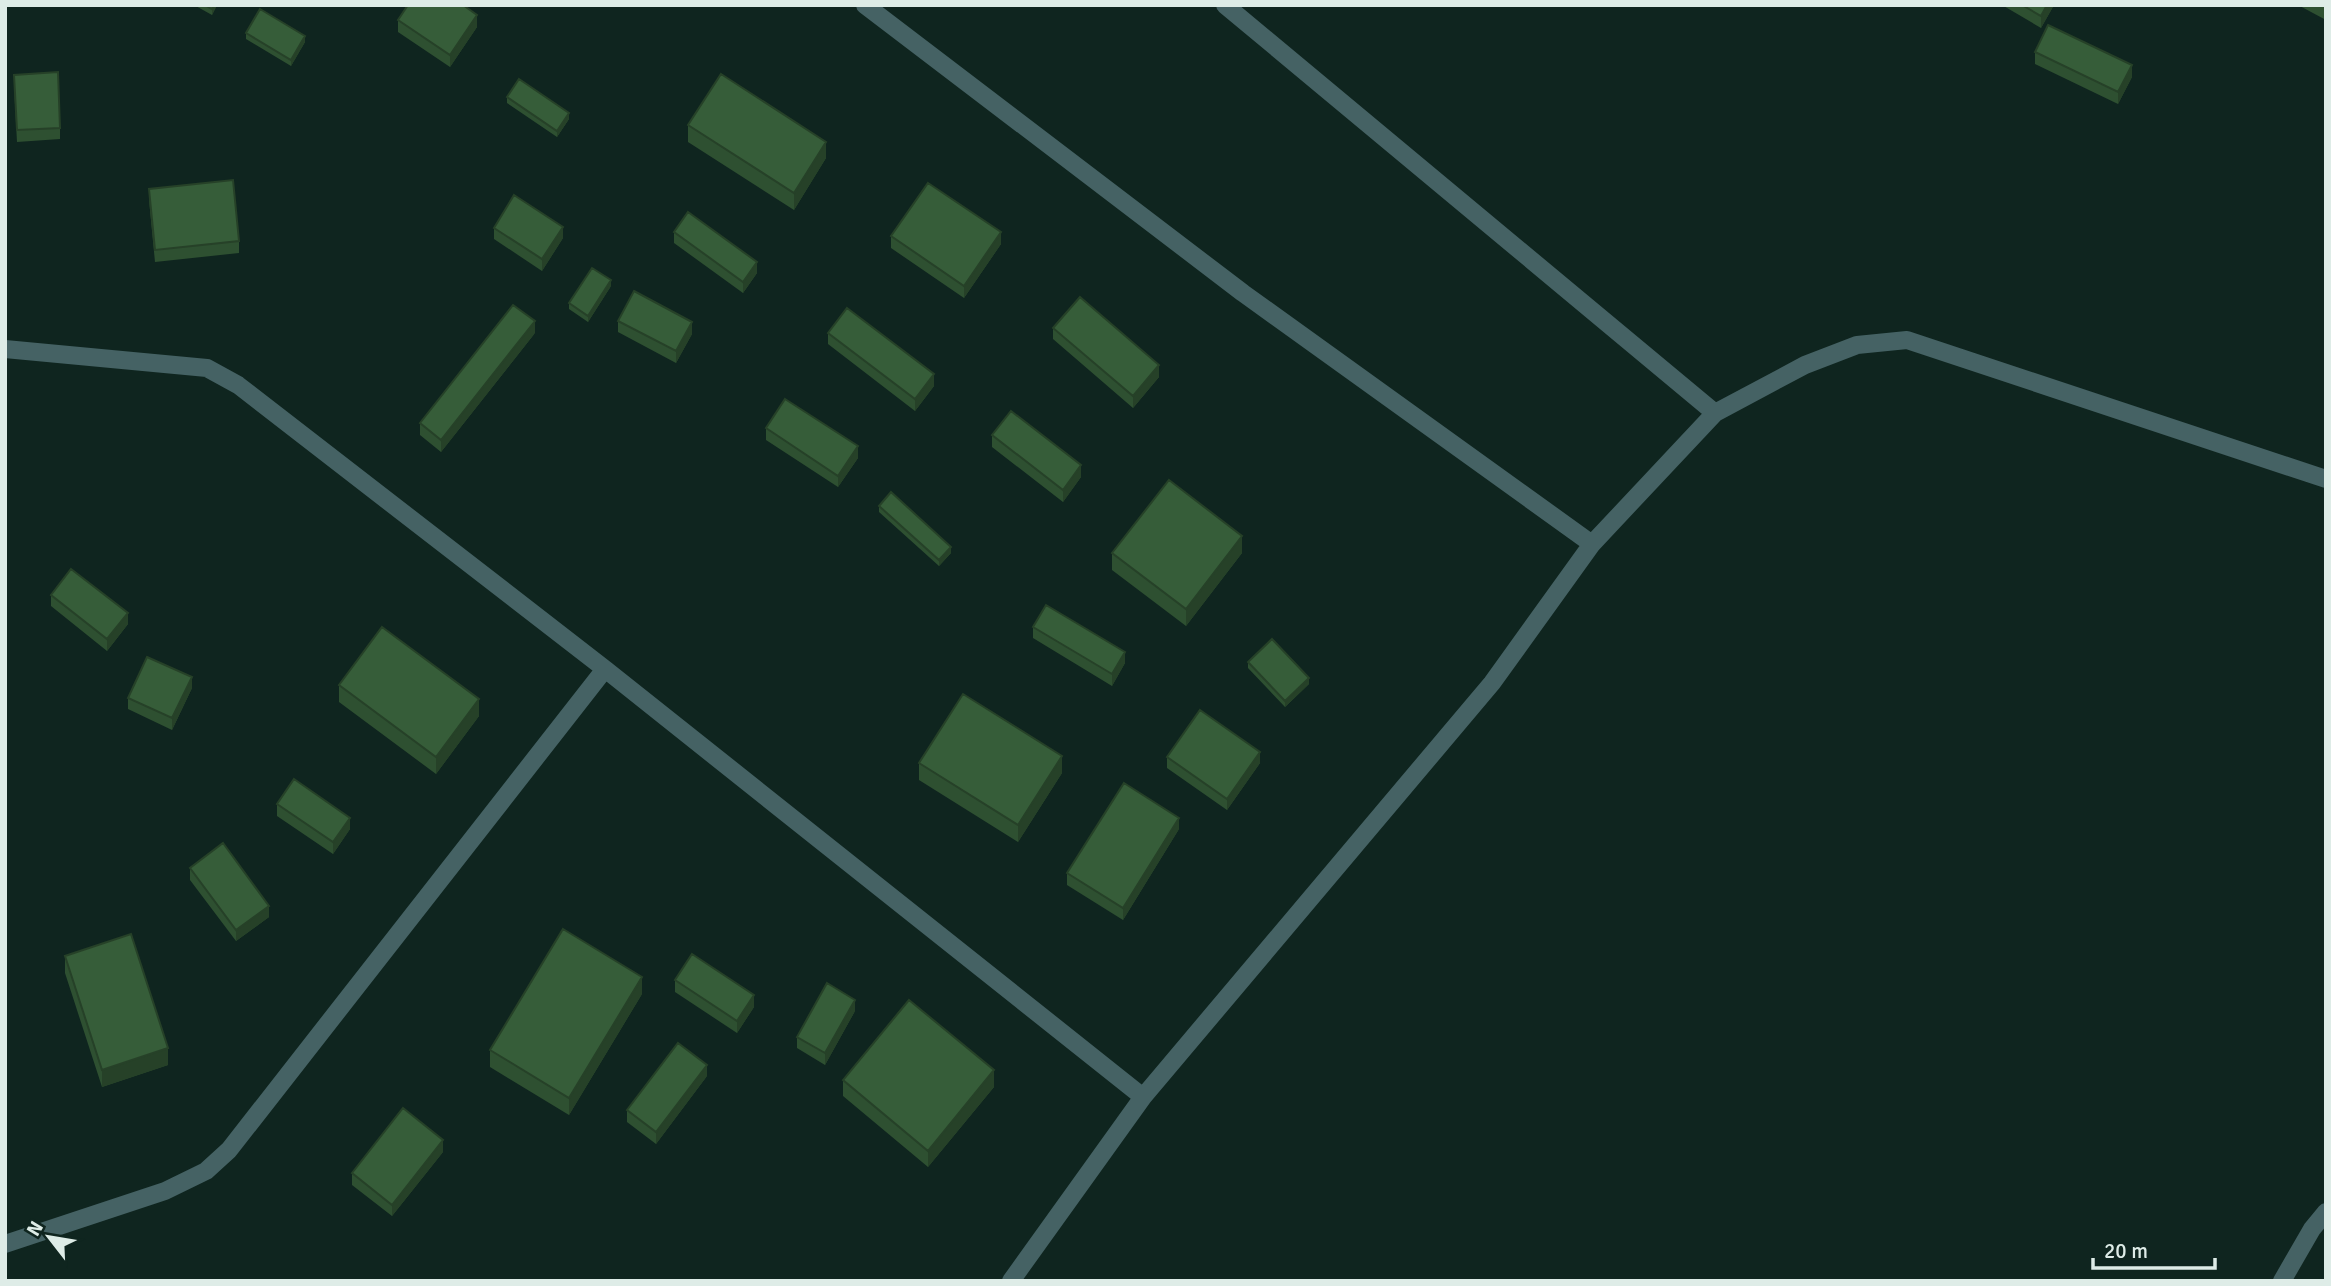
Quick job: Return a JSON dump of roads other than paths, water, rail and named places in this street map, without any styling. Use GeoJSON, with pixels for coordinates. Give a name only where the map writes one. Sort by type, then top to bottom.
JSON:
{"type":"FeatureCollection","features":[{"type":"Feature","properties":{"kind":"street"},"geometry":{"type":"LineString","coordinates":[[865,5],[1243,293],[1592,544]]}},
{"type":"Feature","properties":{"kind":"street"},"geometry":{"type":"LineString","coordinates":[[1224,5],[1715,412]]}},
{"type":"Feature","properties":{"kind":"street"},"geometry":{"type":"LineString","coordinates":[[1011,1281],[1143,1097],[1492,683],[1592,544],[1715,412],[1815,361],[1857,345],[1907,340],[2326,479]]}},
{"type":"Feature","properties":{"kind":"street"},"geometry":{"type":"LineString","coordinates":[[5,349],[207,368],[238,385],[605,669],[1143,1097]]}},
{"type":"Feature","properties":{"kind":"street"},"geometry":{"type":"LineString","coordinates":[[5,1224],[8,1243],[164,1191],[206,1171],[229,1150],[605,669]]}},
{"type":"Feature","properties":{"kind":"street"},"geometry":{"type":"LineString","coordinates":[[2282,1281],[2312,1229],[2326,1212]]}}]}
